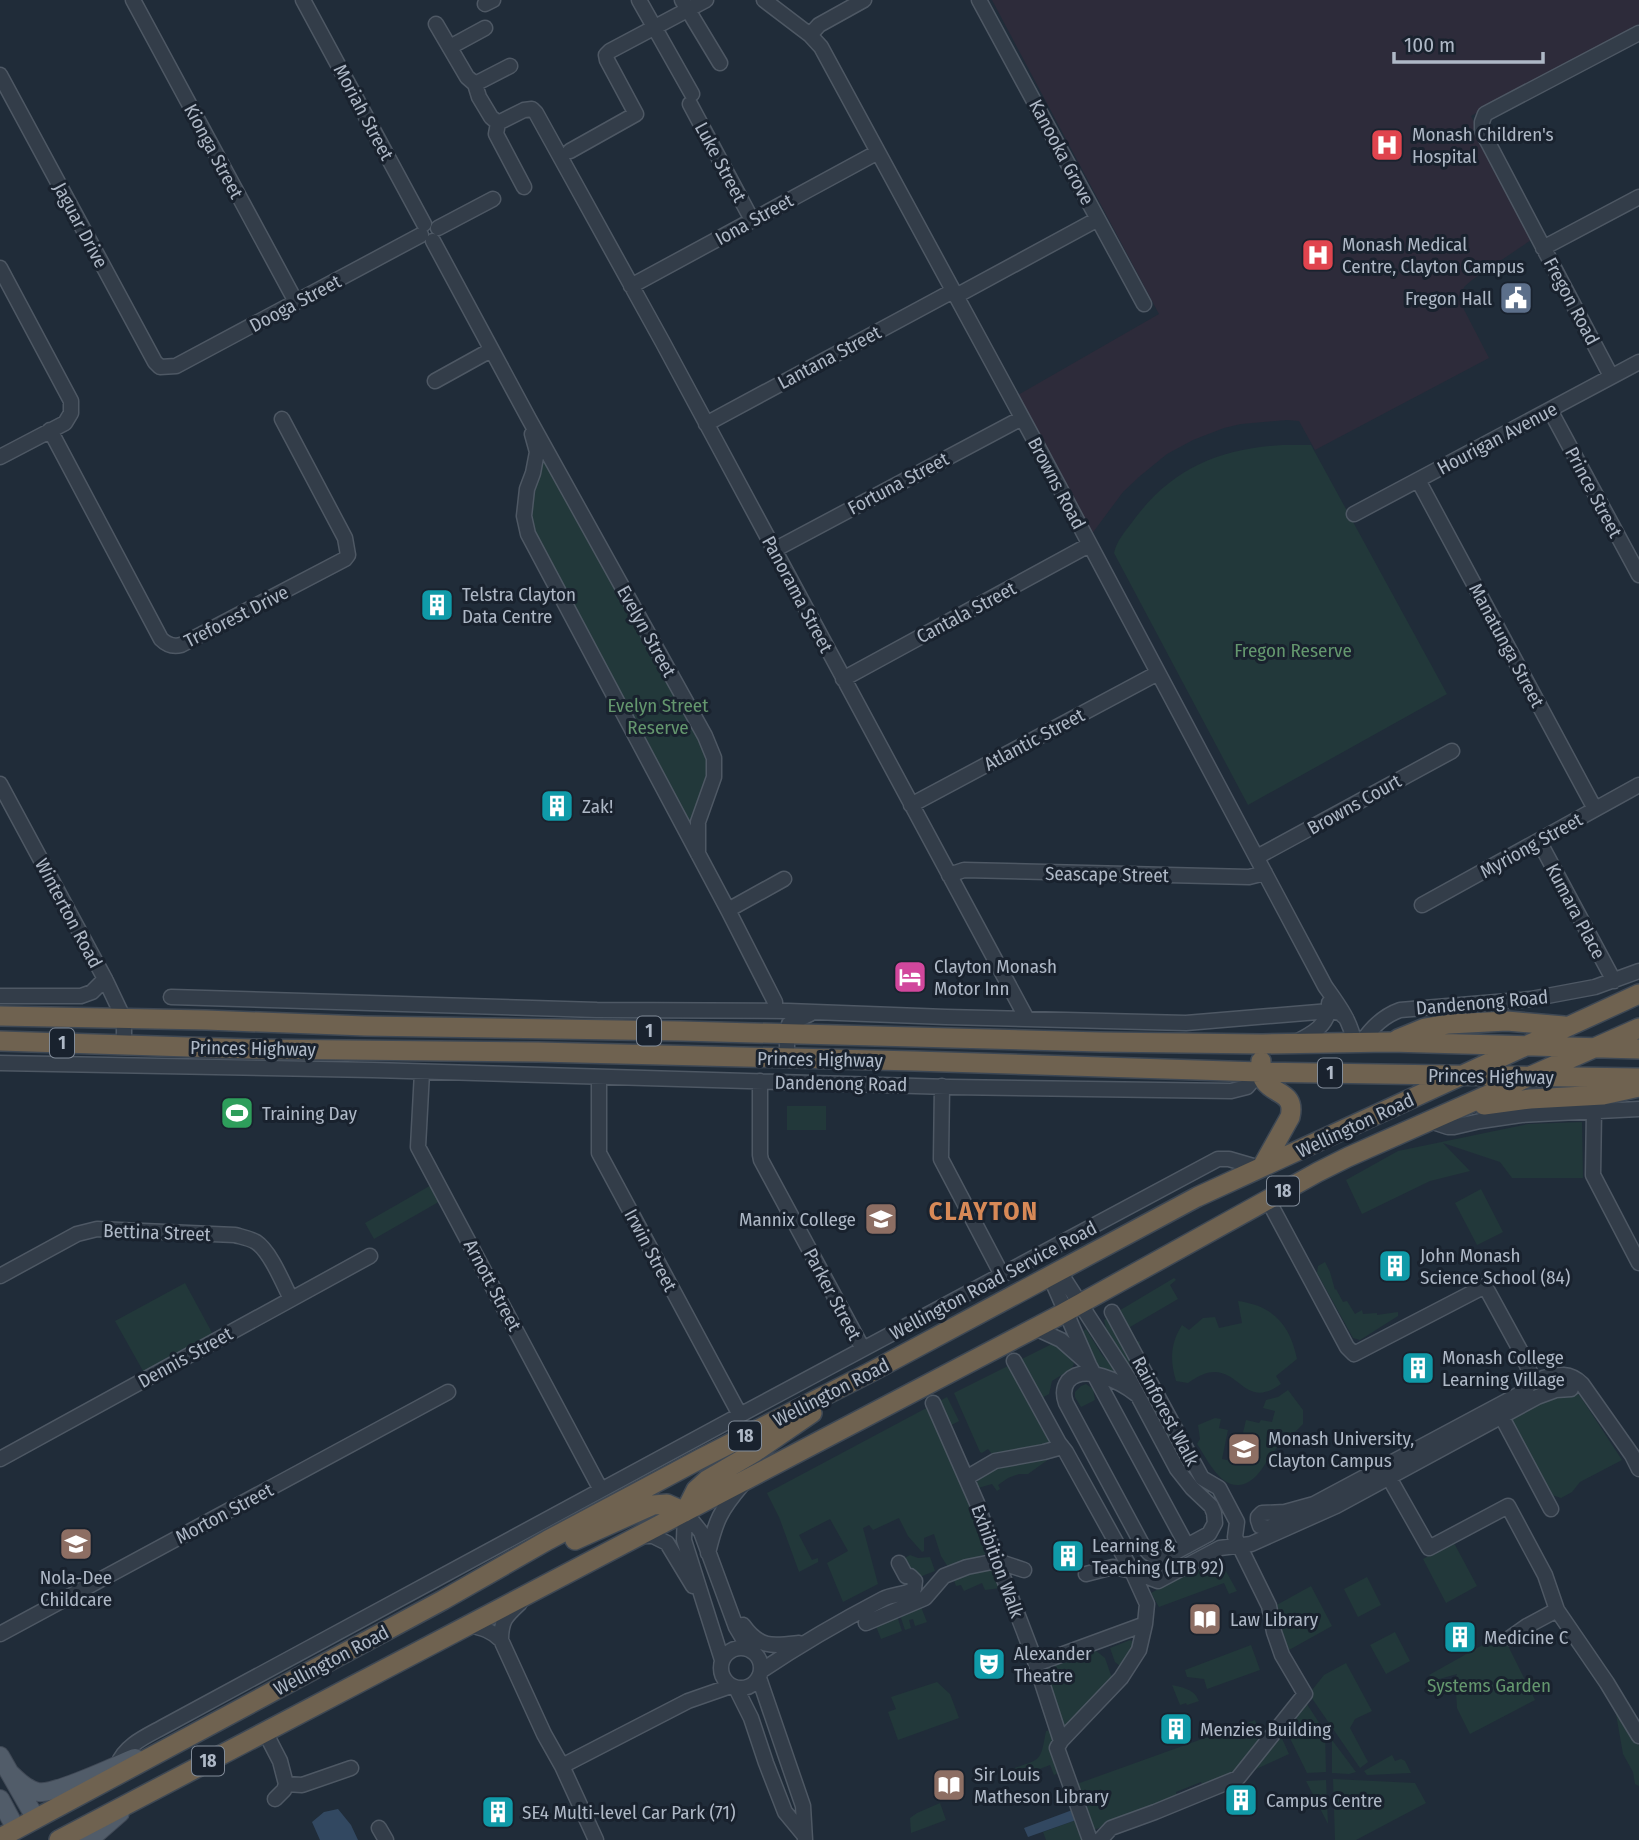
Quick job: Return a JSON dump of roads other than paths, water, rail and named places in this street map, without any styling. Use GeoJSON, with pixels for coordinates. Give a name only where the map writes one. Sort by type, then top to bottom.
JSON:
{"type":"FeatureCollection","features":[{"type":"Feature","properties":{"kind":"highway","name":"18"},"geometry":{"type":"LineString","coordinates":[[1524,1046],[1639,994]]}},
{"type":"Feature","properties":{"kind":"highway","name":"Princes Highway"},"geometry":{"type":"LineString","coordinates":[[0,1016],[1101,1042],[1390,1042],[1639,1049]]}},
{"type":"Feature","properties":{"kind":"highway"},"geometry":{"type":"LineString","coordinates":[[1390,1042],[1438,1025],[1512,1021],[1567,1026]]}},
{"type":"Feature","properties":{"kind":"highway","name":"18"},"geometry":{"type":"LineString","coordinates":[[1530,1076],[1639,1028]]}},
{"type":"Feature","properties":{"kind":"highway","name":"Princes Highway"},"geometry":{"type":"LineString","coordinates":[[0,1041],[252,1049],[787,1058],[1260,1072],[1639,1079]]}},
{"type":"Feature","properties":{"kind":"highway"},"geometry":{"type":"LineString","coordinates":[[1261,1167],[1290,1116],[1292,1107],[1286,1097],[1267,1086],[1260,1072],[1262,1044]]}},
{"type":"Feature","properties":{"kind":"highway","name":"Wellington Road"},"geometry":{"type":"LineString","coordinates":[[13,1836],[106,1775],[178,1742],[443,1600],[548,1540],[869,1373],[1198,1197],[1524,1046]]}},
{"type":"Feature","properties":{"kind":"highway","name":"Wellington Road"},"geometry":{"type":"LineString","coordinates":[[60,1840],[117,1813],[152,1791],[1073,1309],[1348,1157],[1530,1076]]}},
{"type":"Feature","properties":{"kind":"highway"},"geometry":{"type":"LineString","coordinates":[[1454,1110],[1530,1099],[1603,1095],[1639,1087]]}},
{"type":"Feature","properties":{"kind":"highway"},"geometry":{"type":"LineString","coordinates":[[443,1600],[643,1508],[667,1504],[685,1512],[696,1490],[707,1480],[755,1452],[869,1373]]}},
{"type":"Feature","properties":{"kind":"highway"},"geometry":{"type":"LineString","coordinates":[[106,1775],[117,1813]]}},
{"type":"Feature","properties":{"kind":"highway"},"geometry":{"type":"LineString","coordinates":[[36,1819],[48,1840]]}},
{"type":"Feature","properties":{"kind":"main road"},"geometry":{"type":"LineString","coordinates":[[0,1756],[36,1819]]}},
{"type":"Feature","properties":{"kind":"main road"},"geometry":{"type":"LineString","coordinates":[[10,1774],[28,1788],[41,1792],[106,1775]]}},
{"type":"Feature","properties":{"kind":"main road"},"geometry":{"type":"LineString","coordinates":[[0,1799],[13,1836]]}},
{"type":"Feature","properties":{"kind":"main road"},"geometry":{"type":"LineString","coordinates":[[89,1840],[117,1813]]}},
{"type":"Feature","properties":{"kind":"street","name":"Kionga Street"},"geometry":{"type":"LineString","coordinates":[[133,0],[296,302]]}},
{"type":"Feature","properties":{"kind":"street","name":"Moriah Street"},"geometry":{"type":"LineString","coordinates":[[303,0],[429,232]]}},
{"type":"Feature","properties":{"kind":"street","name":"Luke Street"},"geometry":{"type":"LineString","coordinates":[[639,0],[752,219]]}},
{"type":"Feature","properties":{"kind":"street"},"geometry":{"type":"LineString","coordinates":[[570,150],[636,114],[606,55],[654,28],[685,5],[706,0]]}},
{"type":"Feature","properties":{"kind":"street","name":"Browns Road"},"geometry":{"type":"LineString","coordinates":[[764,0],[810,35],[821,47],[1325,986],[1358,1042]]}},
{"type":"Feature","properties":{"kind":"street"},"geometry":{"type":"LineString","coordinates":[[810,35],[819,25],[864,0]]}},
{"type":"Feature","properties":{"kind":"street","name":"Kanooka Grove"},"geometry":{"type":"LineString","coordinates":[[979,0],[1144,304]]}},
{"type":"Feature","properties":{"kind":"street"},"geometry":{"type":"LineString","coordinates":[[685,5],[720,63]]}},
{"type":"Feature","properties":{"kind":"street"},"geometry":{"type":"LineString","coordinates":[[437,23],[467,77],[475,84],[491,117],[498,123],[496,134],[520,189],[538,178]]}},
{"type":"Feature","properties":{"kind":"street"},"geometry":{"type":"LineString","coordinates":[[450,47],[485,28]]}},
{"type":"Feature","properties":{"kind":"street","name":"Fregon Road"},"geometry":{"type":"LineString","coordinates":[[1611,376],[1482,131],[1482,122],[1485,114],[1639,33]]}},
{"type":"Feature","properties":{"kind":"street"},"geometry":{"type":"LineString","coordinates":[[475,84],[510,66]]}},
{"type":"Feature","properties":{"kind":"street","name":"Jaguar Drive"},"geometry":{"type":"LineString","coordinates":[[0,75],[155,362],[160,367],[167,368]]}},
{"type":"Feature","properties":{"kind":"street","name":"Panorama Street"},"geometry":{"type":"LineString","coordinates":[[498,123],[524,110],[532,108],[536,113],[1027,1020]]}},
{"type":"Feature","properties":{"kind":"street","name":"Iona Street"},"geometry":{"type":"LineString","coordinates":[[631,286],[878,152]]}},
{"type":"Feature","properties":{"kind":"street"},"geometry":{"type":"LineString","coordinates":[[1543,248],[1639,197]]}},
{"type":"Feature","properties":{"kind":"street","name":"Dooga Street"},"geometry":{"type":"LineString","coordinates":[[167,368],[176,366],[492,200]]}},
{"type":"Feature","properties":{"kind":"street","name":"Lantana Street"},"geometry":{"type":"LineString","coordinates":[[706,424],[1098,219]]}},
{"type":"Feature","properties":{"kind":"street","name":"Evelyn Street"},"geometry":{"type":"LineString","coordinates":[[429,232],[491,350],[705,736],[714,758],[714,777],[698,822],[698,854]]}},
{"type":"Feature","properties":{"kind":"street"},"geometry":{"type":"LineString","coordinates":[[0,268],[71,401],[71,413],[65,423],[0,457]]}},
{"type":"Feature","properties":{"kind":"street"},"geometry":{"type":"LineString","coordinates":[[435,381],[491,350]]}},
{"type":"Feature","properties":{"kind":"street","name":"Hourigan Avenue"},"geometry":{"type":"LineString","coordinates":[[1354,514],[1639,362]]}},
{"type":"Feature","properties":{"kind":"street","name":"Prince Street"},"geometry":{"type":"LineString","coordinates":[[1550,410],[1639,575]]}},
{"type":"Feature","properties":{"kind":"street","name":"Fortuna Street"},"geometry":{"type":"LineString","coordinates":[[774,550],[1022,418]]}},
{"type":"Feature","properties":{"kind":"street","name":"Treforest Drive"},"geometry":{"type":"LineString","coordinates":[[50,430],[161,639],[174,647],[345,559],[348,555],[345,538],[282,419]]}},
{"type":"Feature","properties":{"kind":"street","name":"Evelyn Street"},"geometry":{"type":"LineString","coordinates":[[529,419],[537,453],[527,489],[524,516],[528,534],[728,910],[775,1002],[775,1011]]}},
{"type":"Feature","properties":{"kind":"street","name":"Manatunga Street"},"geometry":{"type":"LineString","coordinates":[[1418,480],[1595,809]]}},
{"type":"Feature","properties":{"kind":"street","name":"Cantala Street"},"geometry":{"type":"LineString","coordinates":[[843,679],[1089,545]]}},
{"type":"Feature","properties":{"kind":"street","name":"Atlantic Street"},"geometry":{"type":"LineString","coordinates":[[911,805],[1158,673]]}},
{"type":"Feature","properties":{"kind":"street","name":"Browns Court"},"geometry":{"type":"LineString","coordinates":[[1257,858],[1452,752]]}},
{"type":"Feature","properties":{"kind":"street","name":"Winterton Road"},"geometry":{"type":"LineString","coordinates":[[0,784],[124,1019],[124,1045]]}},
{"type":"Feature","properties":{"kind":"street","name":"Myriong Street"},"geometry":{"type":"LineString","coordinates":[[1422,905],[1639,785]]}},
{"type":"Feature","properties":{"kind":"street","name":"Kumara Place"},"geometry":{"type":"LineString","coordinates":[[1539,841],[1614,981]]}},
{"type":"Feature","properties":{"kind":"street","name":"Seascape Street"},"geometry":{"type":"LineString","coordinates":[[949,875],[964,870],[1249,877],[1265,873]]}},
{"type":"Feature","properties":{"kind":"street"},"geometry":{"type":"LineString","coordinates":[[728,910],[784,879]]}},
{"type":"Feature","properties":{"kind":"street","name":"Dandenong Road"},"geometry":{"type":"LineString","coordinates":[[1358,1042],[1383,1018],[1400,1010],[1531,999],[1614,981],[1639,971]]}},
{"type":"Feature","properties":{"kind":"street"},"geometry":{"type":"LineString","coordinates":[[0,996],[82,996],[92,992],[104,979]]}},
{"type":"Feature","properties":{"kind":"street","name":"Browns Road"},"geometry":{"type":"LineString","coordinates":[[1325,986],[1329,1011]]}},
{"type":"Feature","properties":{"kind":"street"},"geometry":{"type":"LineString","coordinates":[[171,997],[1077,1021],[1209,1022],[1329,1011],[1340,1013],[1346,1018]]}},
{"type":"Feature","properties":{"kind":"street"},"geometry":{"type":"LineString","coordinates":[[206,1020],[234,1000]]}},
{"type":"Feature","properties":{"kind":"street"},"geometry":{"type":"LineString","coordinates":[[362,1003],[373,1070]]}},
{"type":"Feature","properties":{"kind":"street"},"geometry":{"type":"LineString","coordinates":[[681,1031],[708,1011]]}},
{"type":"Feature","properties":{"kind":"street"},"geometry":{"type":"LineString","coordinates":[[1293,1044],[1319,1028],[1329,1011]]}},
{"type":"Feature","properties":{"kind":"street"},"geometry":{"type":"LineString","coordinates":[[787,1034],[790,1023],[813,1013]]}},
{"type":"Feature","properties":{"kind":"street"},"geometry":{"type":"LineString","coordinates":[[1077,1021],[1101,1042]]}},
{"type":"Feature","properties":{"kind":"street","name":"Dandenong Road"},"geometry":{"type":"LineString","coordinates":[[787,1034],[787,1058]]}},
{"type":"Feature","properties":{"kind":"street","name":"Dandenong Road"},"geometry":{"type":"LineString","coordinates":[[0,1063],[1234,1091],[1249,1086],[1260,1072]]}},
{"type":"Feature","properties":{"kind":"street","name":"Arnott Street"},"geometry":{"type":"LineString","coordinates":[[422,1072],[418,1147],[601,1490]]}},
{"type":"Feature","properties":{"kind":"street","name":"Irwin Street"},"geometry":{"type":"LineString","coordinates":[[599,1077],[599,1153],[735,1418]]}},
{"type":"Feature","properties":{"kind":"street","name":"Parker Street"},"geometry":{"type":"LineString","coordinates":[[761,1081],[761,1160],[863,1349]]}},
{"type":"Feature","properties":{"kind":"street"},"geometry":{"type":"LineString","coordinates":[[942,1086],[941,1159],[1002,1275]]}},
{"type":"Feature","properties":{"kind":"street"},"geometry":{"type":"LineString","coordinates":[[1430,1121],[1454,1127],[1504,1116],[1639,1109]]}},
{"type":"Feature","properties":{"kind":"street"},"geometry":{"type":"LineString","coordinates":[[1594,1110],[1593,1175],[1639,1263]]}},
{"type":"Feature","properties":{"kind":"street","name":"Wellington Road Service Road"},"geometry":{"type":"LineString","coordinates":[[106,1775],[125,1752],[146,1737],[1218,1159],[1261,1167]]}},
{"type":"Feature","properties":{"kind":"street"},"geometry":{"type":"LineString","coordinates":[[1268,1200],[1347,1347],[1354,1354],[1485,1286],[1534,1379]]}},
{"type":"Feature","properties":{"kind":"street","name":"Bettina Street"},"geometry":{"type":"LineString","coordinates":[[0,1276],[77,1234],[97,1229],[247,1237],[258,1243],[266,1252],[291,1299]]}},
{"type":"Feature","properties":{"kind":"street","name":"Dennis Street"},"geometry":{"type":"LineString","coordinates":[[0,1459],[370,1256]]}},
{"type":"Feature","properties":{"kind":"street"},"geometry":{"type":"LineString","coordinates":[[1054,1274],[1073,1309],[1127,1376],[1177,1469],[1213,1509],[1215,1520],[1212,1530],[1206,1536],[1162,1558],[1153,1556],[1146,1549],[1066,1403],[1064,1390],[1069,1381],[1077,1375],[1092,1371]]}},
{"type":"Feature","properties":{"kind":"street"},"geometry":{"type":"LineString","coordinates":[[1073,1309],[1092,1371],[1187,1546]]}},
{"type":"Feature","properties":{"kind":"street","name":"Rainforest Walk"},"geometry":{"type":"LineString","coordinates":[[1100,1840],[1111,1828],[1238,1778],[1305,1694],[1282,1654],[1269,1606],[1236,1536],[1237,1522],[1232,1511],[1219,1488],[1202,1478],[1112,1312]]}},
{"type":"Feature","properties":{"kind":"street"},"geometry":{"type":"LineString","coordinates":[[1035,1328],[1061,1340],[1092,1371],[1118,1381],[1136,1394]]}},
{"type":"Feature","properties":{"kind":"street"},"geometry":{"type":"LineString","coordinates":[[1014,1361],[1132,1571],[1147,1604],[1139,1650],[1121,1678],[1061,1741]]}},
{"type":"Feature","properties":{"kind":"street"},"geometry":{"type":"LineString","coordinates":[[1498,1411],[1534,1379],[1559,1374],[1574,1376],[1632,1455],[1639,1469]]}},
{"type":"Feature","properties":{"kind":"street"},"geometry":{"type":"LineString","coordinates":[[1309,1506],[1386,1472],[1498,1411],[1556,1390],[1571,1389]]}},
{"type":"Feature","properties":{"kind":"street","name":"Morton Street"},"geometry":{"type":"LineString","coordinates":[[0,1634],[448,1392]]}},
{"type":"Feature","properties":{"kind":"street","name":"Exhibition Walk"},"geometry":{"type":"LineString","coordinates":[[933,1403],[977,1503],[1036,1664],[1061,1741],[1058,1748],[1090,1840]]}},
{"type":"Feature","properties":{"kind":"street"},"geometry":{"type":"LineString","coordinates":[[1498,1411],[1551,1509]]}},
{"type":"Feature","properties":{"kind":"street","name":"Wellington Road Service Road"},"geometry":{"type":"LineString","coordinates":[[700,1459],[735,1418]]}},
{"type":"Feature","properties":{"kind":"street"},"geometry":{"type":"LineString","coordinates":[[966,1478],[996,1461],[1062,1447]]}},
{"type":"Feature","properties":{"kind":"street"},"geometry":{"type":"LineString","coordinates":[[1140,1590],[1156,1574],[1220,1548],[1260,1541],[1334,1507],[1386,1472]]}},
{"type":"Feature","properties":{"kind":"street"},"geometry":{"type":"LineString","coordinates":[[1386,1472],[1429,1548],[1507,1506],[1545,1575],[1557,1610],[1639,1736]]}},
{"type":"Feature","properties":{"kind":"street"},"geometry":{"type":"LineString","coordinates":[[708,1553],[724,1506],[747,1479]]}},
{"type":"Feature","properties":{"kind":"street"},"geometry":{"type":"LineString","coordinates":[[685,1512],[701,1532],[736,1627],[757,1664],[803,1806],[804,1838]]}},
{"type":"Feature","properties":{"kind":"street"},"geometry":{"type":"LineString","coordinates":[[685,1512],[684,1540],[706,1608],[723,1677],[733,1687],[751,1718],[785,1812],[804,1838]]}},
{"type":"Feature","properties":{"kind":"street"},"geometry":{"type":"LineString","coordinates":[[520,1534],[548,1540]]}},
{"type":"Feature","properties":{"kind":"street"},"geometry":{"type":"LineString","coordinates":[[638,1536],[653,1535],[667,1544],[706,1608]]}},
{"type":"Feature","properties":{"kind":"street"},"geometry":{"type":"LineString","coordinates":[[866,1623],[925,1598],[944,1576],[967,1567],[997,1561],[1024,1570]]}},
{"type":"Feature","properties":{"kind":"street"},"geometry":{"type":"LineString","coordinates":[[1086,1574],[1113,1567],[1156,1574]]}},
{"type":"Feature","properties":{"kind":"street"},"geometry":{"type":"LineString","coordinates":[[562,1766],[688,1701],[733,1687],[749,1687],[757,1664],[888,1597],[914,1589],[915,1581],[903,1569]]}},
{"type":"Feature","properties":{"kind":"street"},"geometry":{"type":"LineString","coordinates":[[501,1640],[504,1619],[528,1594]]}},
{"type":"Feature","properties":{"kind":"street"},"geometry":{"type":"LineString","coordinates":[[728,1604],[750,1635],[760,1643],[770,1645],[804,1642]]}},
{"type":"Feature","properties":{"kind":"street"},"geometry":{"type":"LineString","coordinates":[[1510,1638],[1557,1610]]}},
{"type":"Feature","properties":{"kind":"street"},"geometry":{"type":"LineString","coordinates":[[1036,1664],[1145,1624]]}},
{"type":"Feature","properties":{"kind":"street"},"geometry":{"type":"LineString","coordinates":[[468,1625],[485,1628],[501,1640],[594,1837]]}},
{"type":"Feature","properties":{"kind":"street"},"geometry":{"type":"LineString","coordinates":[[688,1701],[710,1682],[730,1650],[743,1647],[757,1664]]}},
{"type":"Feature","properties":{"kind":"street"},"geometry":{"type":"LineString","coordinates":[[265,1732],[281,1760],[286,1784],[275,1799]]}},
{"type":"Feature","properties":{"kind":"street"},"geometry":{"type":"LineString","coordinates":[[766,1763],[786,1756]]}},
{"type":"Feature","properties":{"kind":"street"},"geometry":{"type":"LineString","coordinates":[[286,1784],[302,1785],[351,1768]]}},
{"type":"Feature","properties":{"kind":"water"},"geometry":{"type":"Polygon","coordinates":[[[338,1809],[351,1825],[358,1840],[320,1840],[312,1822],[324,1812],[338,1809]]]}},
{"type":"Feature","properties":{"kind":"water"},"geometry":{"type":"Polygon","coordinates":[[[1075,1809],[1079,1819],[1028,1837],[1024,1828],[1075,1809]]]}},
{"type":"Feature","properties":{"kind":"place","name":"Monash Children's Hospital"},"geometry":{"type":"Point","coordinates":[1387,145]}},
{"type":"Feature","properties":{"kind":"place","name":"Monash Medical Centre, Clayton Campus"},"geometry":{"type":"Point","coordinates":[1318,255]}},
{"type":"Feature","properties":{"kind":"place","name":"Fregon Hall"},"geometry":{"type":"Point","coordinates":[1516,298]}},
{"type":"Feature","properties":{"kind":"place","name":"Telstra Clayton Data Centre"},"geometry":{"type":"Point","coordinates":[437,605]}},
{"type":"Feature","properties":{"kind":"place","name":"Zak!"},"geometry":{"type":"Point","coordinates":[557,806]}},
{"type":"Feature","properties":{"kind":"place","name":"Clayton Monash Motor Inn"},"geometry":{"type":"Point","coordinates":[910,977]}},
{"type":"Feature","properties":{"kind":"place","name":"Training Day"},"geometry":{"type":"Point","coordinates":[237,1113]}},
{"type":"Feature","properties":{"kind":"place","name":"Mannix College"},"geometry":{"type":"Point","coordinates":[881,1219]}},
{"type":"Feature","properties":{"kind":"place","name":"John Monash Science School (84)"},"geometry":{"type":"Point","coordinates":[1395,1266]}},
{"type":"Feature","properties":{"kind":"place","name":"Monash College Learning Village"},"geometry":{"type":"Point","coordinates":[1418,1368]}},
{"type":"Feature","properties":{"kind":"place","name":"Monash University, Clayton Campus"},"geometry":{"type":"Point","coordinates":[1244,1449]}},
{"type":"Feature","properties":{"kind":"place","name":"Nola-Dee Childcare"},"geometry":{"type":"Point","coordinates":[76,1544]}},
{"type":"Feature","properties":{"kind":"place","name":"Learning & Teaching (LTB 92)"},"geometry":{"type":"Point","coordinates":[1068,1556]}},
{"type":"Feature","properties":{"kind":"place","name":"Law Library"},"geometry":{"type":"Point","coordinates":[1205,1619]}},
{"type":"Feature","properties":{"kind":"place","name":"Medicine C"},"geometry":{"type":"Point","coordinates":[1460,1637]}},
{"type":"Feature","properties":{"kind":"place","name":"Alexander Theatre"},"geometry":{"type":"Point","coordinates":[989,1664]}},
{"type":"Feature","properties":{"kind":"place","name":"Menzies Building"},"geometry":{"type":"Point","coordinates":[1176,1729]}},
{"type":"Feature","properties":{"kind":"place","name":"Sir Louis Matheson Library"},"geometry":{"type":"Point","coordinates":[949,1785]}},
{"type":"Feature","properties":{"kind":"place","name":"Campus Centre"},"geometry":{"type":"Point","coordinates":[1241,1800]}},
{"type":"Feature","properties":{"kind":"place","name":"SE4 Multi-level Car Park (71)"},"geometry":{"type":"Point","coordinates":[498,1812]}},
{"type":"Feature","properties":{"kind":"district","name":"CLAYTON"},"geometry":{"type":"Point","coordinates":[984,1211]}},
{"type":"Feature","properties":{"kind":"park label","name":"Fregon Reserve"},"geometry":{"type":"Point","coordinates":[1293,650]}},
{"type":"Feature","properties":{"kind":"park label","name":"Evelyn Street Reserve"},"geometry":{"type":"Point","coordinates":[658,716]}},
{"type":"Feature","properties":{"kind":"park label","name":"Systems Garden"},"geometry":{"type":"Point","coordinates":[1489,1685]}}]}
